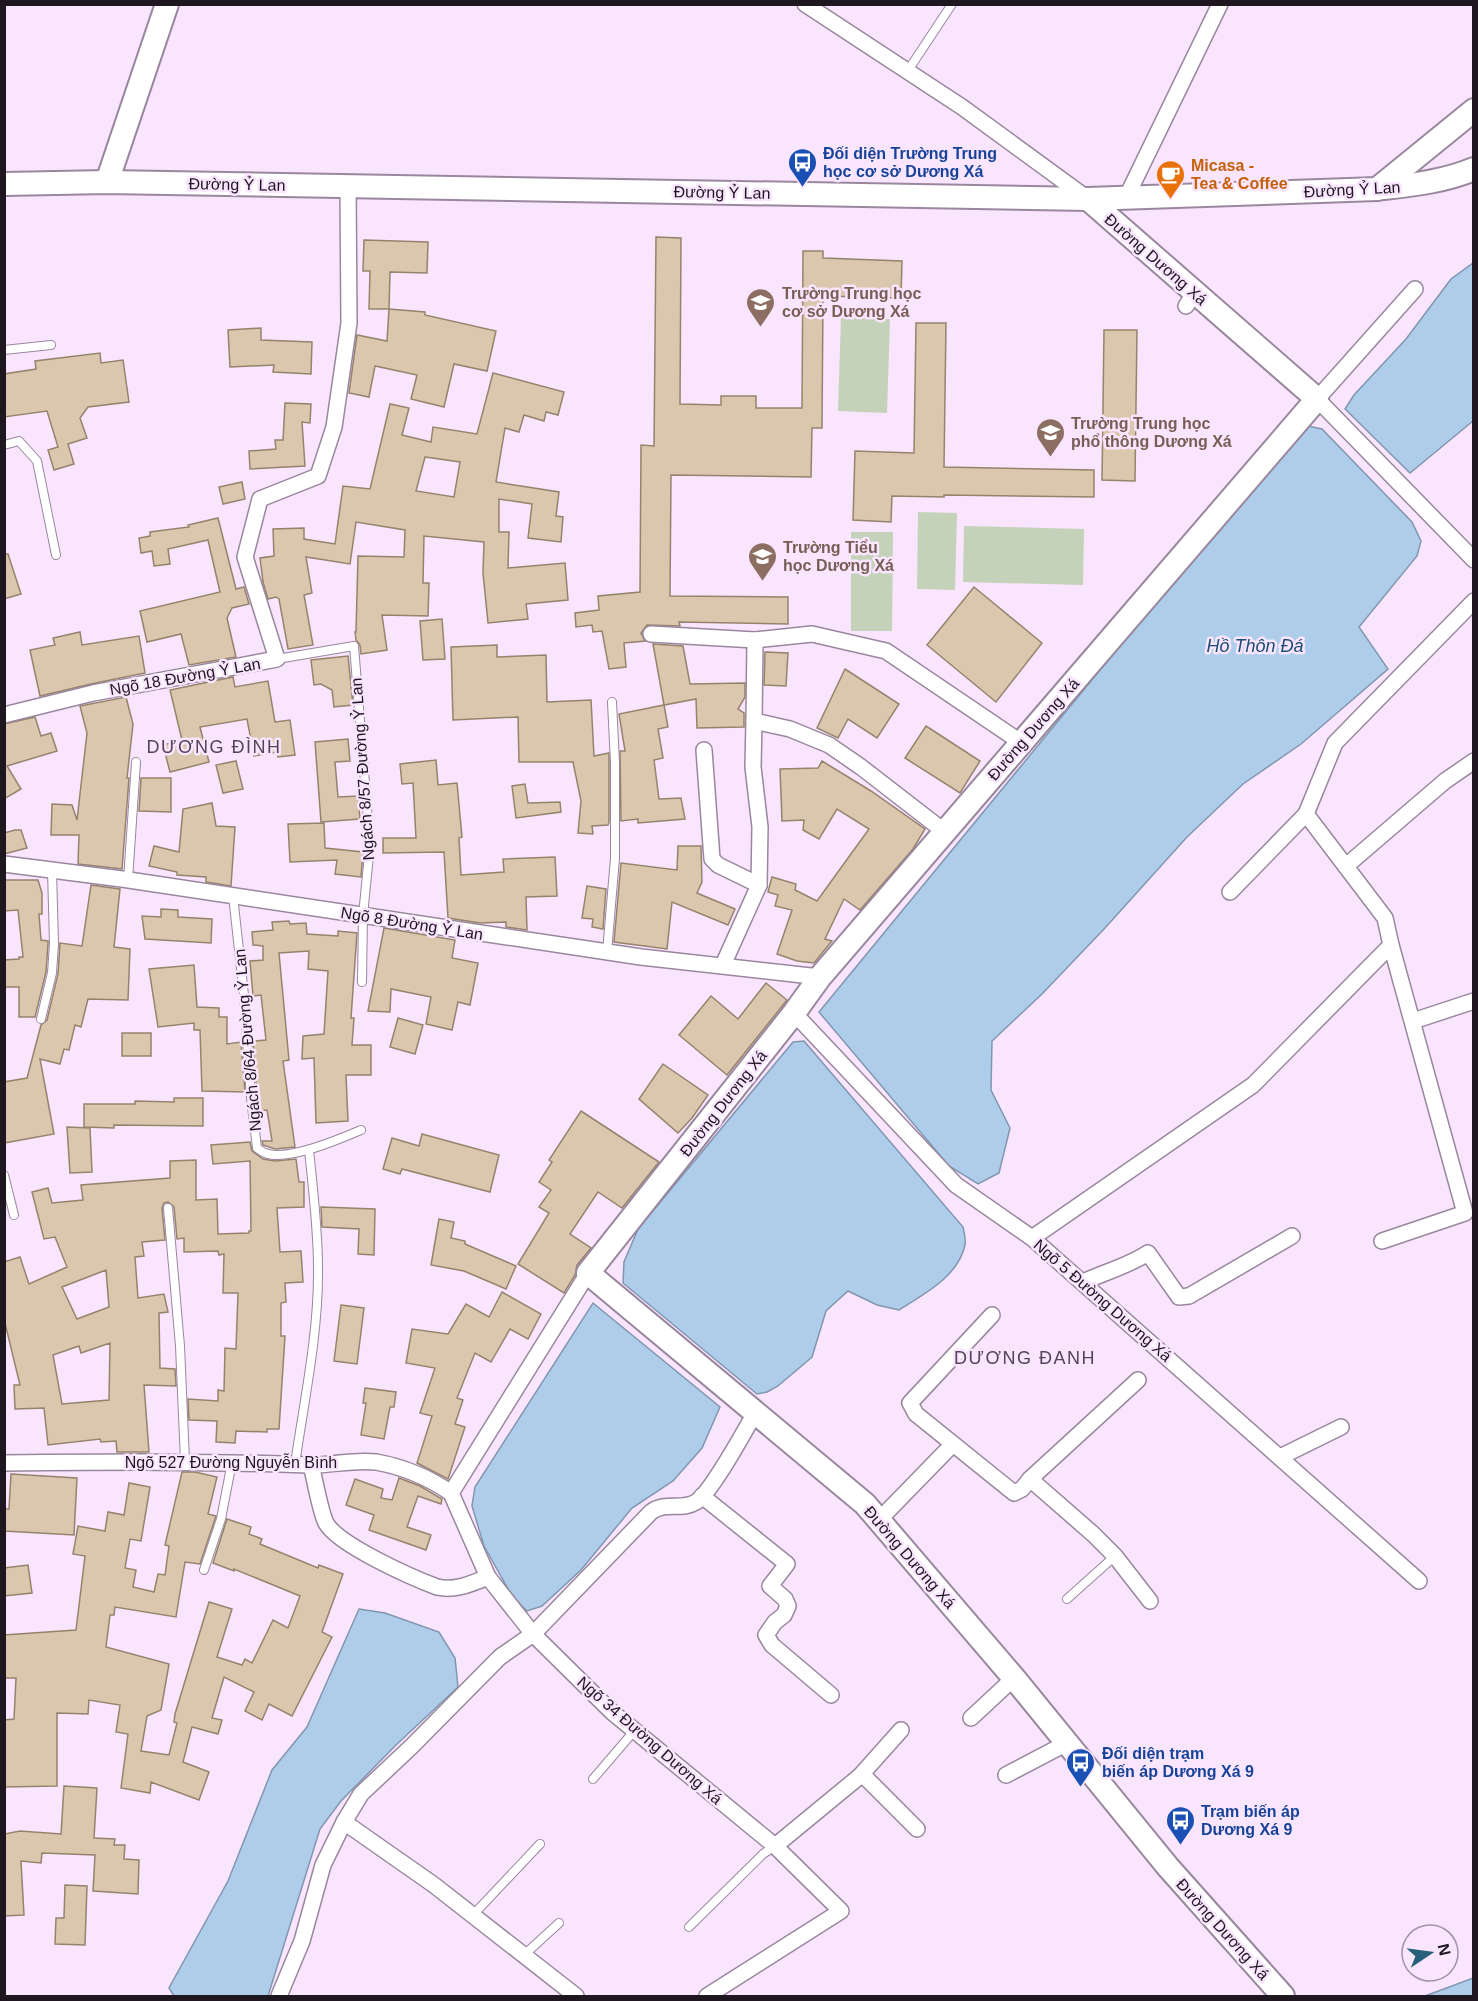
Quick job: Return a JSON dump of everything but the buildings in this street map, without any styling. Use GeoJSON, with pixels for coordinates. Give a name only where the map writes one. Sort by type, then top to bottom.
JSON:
{"type":"FeatureCollection","features":[{"type":"Feature","properties":{"kind":"street"},"geometry":{"type":"LineString","coordinates":[[106,182],[167,4]]}},
{"type":"Feature","properties":{"kind":"street"},"geometry":{"type":"LineString","coordinates":[[805,4],[962,107],[1088,199]]}},
{"type":"Feature","properties":{"kind":"street"},"geometry":{"type":"LineString","coordinates":[[1126,198],[1220,4]]}},
{"type":"Feature","properties":{"kind":"street"},"geometry":{"type":"LineString","coordinates":[[1377,189],[1473,110]]}},
{"type":"Feature","properties":{"kind":"street","name":"Đường Ỷ Lan"},"geometry":{"type":"LineString","coordinates":[[4,184],[106,182],[348,185],[1088,199],[1377,189],[1425,184],[1473,169]]}},
{"type":"Feature","properties":{"kind":"street","name":"Ngõ 18 Đường Ỷ Lan"},"geometry":{"type":"LineString","coordinates":[[4,715],[93,693],[277,659],[246,557],[260,499],[318,476],[334,427],[349,323],[348,185]]}},
{"type":"Feature","properties":{"kind":"street","name":"Đường Dương Xá"},"geometry":{"type":"LineString","coordinates":[[1088,199],[1191,299],[1317,399],[820,977],[588,1273],[866,1504],[1014,1678],[1168,1867],[1283,1996]]}},
{"type":"Feature","properties":{"kind":"street"},"geometry":{"type":"LineString","coordinates":[[1415,289],[1317,399],[1473,560]]}},
{"type":"Feature","properties":{"kind":"street"},"geometry":{"type":"LineString","coordinates":[[1230,892],[1306,814],[1335,743],[1473,601]]}},
{"type":"Feature","properties":{"kind":"street"},"geometry":{"type":"LineString","coordinates":[[651,634],[755,640],[812,634],[886,651],[1022,743]]}},
{"type":"Feature","properties":{"kind":"street"},"geometry":{"type":"LineString","coordinates":[[723,965],[759,885],[760,827],[753,767],[755,640]]}},
{"type":"Feature","properties":{"kind":"street"},"geometry":{"type":"LineString","coordinates":[[753,721],[790,729],[829,745],[945,832]]}},
{"type":"Feature","properties":{"kind":"street"},"geometry":{"type":"LineString","coordinates":[[704,750],[712,858],[718,865],[759,885]]}},
{"type":"Feature","properties":{"kind":"street"},"geometry":{"type":"LineString","coordinates":[[1346,866],[1445,781],[1473,761]]}},
{"type":"Feature","properties":{"kind":"street"},"geometry":{"type":"LineString","coordinates":[[1306,814],[1385,918],[1465,1213],[1382,1240]]}},
{"type":"Feature","properties":{"kind":"street","name":"Ngõ 8 Đường Ỷ Lan"},"geometry":{"type":"LineString","coordinates":[[4,864],[128,880],[607,952],[820,977]]}},
{"type":"Feature","properties":{"kind":"street"},"geometry":{"type":"LineString","coordinates":[[1032,1238],[1253,1085],[1391,945]]}},
{"type":"Feature","properties":{"kind":"street"},"geometry":{"type":"LineString","coordinates":[[1413,1021],[1473,1001]]}},
{"type":"Feature","properties":{"kind":"street","name":"Ngõ 5 Đường Dương Xá"},"geometry":{"type":"LineString","coordinates":[[794,1013],[956,1185],[1032,1238],[1419,1581]]}},
{"type":"Feature","properties":{"kind":"street"},"geometry":{"type":"LineString","coordinates":[[1083,1282],[1133,1262],[1148,1253],[1179,1297],[1189,1296],[1292,1236]]}},
{"type":"Feature","properties":{"kind":"street"},"geometry":{"type":"LineString","coordinates":[[451,1493],[588,1273]]}},
{"type":"Feature","properties":{"kind":"street"},"geometry":{"type":"LineString","coordinates":[[992,1315],[910,1403],[916,1414],[1014,1493],[1022,1489],[1030,1479],[1138,1380]]}},
{"type":"Feature","properties":{"kind":"street"},"geometry":{"type":"LineString","coordinates":[[279,1996],[302,1941],[323,1865],[361,1794],[500,1657],[533,1634],[651,1512],[658,1507],[695,1503],[709,1488],[753,1411]]}},
{"type":"Feature","properties":{"kind":"street"},"geometry":{"type":"LineString","coordinates":[[1280,1457],[1341,1427]]}},
{"type":"Feature","properties":{"kind":"street"},"geometry":{"type":"LineString","coordinates":[[879,1520],[952,1444]]}},
{"type":"Feature","properties":{"kind":"street","name":"Ngõ 527 Đường Nguyễn Bình"},"geometry":{"type":"LineString","coordinates":[[4,1463],[185,1461],[311,1465],[373,1462],[403,1468],[433,1481],[451,1493]]}},
{"type":"Feature","properties":{"kind":"street"},"geometry":{"type":"LineString","coordinates":[[311,1465],[326,1522],[333,1532],[363,1552],[437,1587],[449,1590],[488,1577]]}},
{"type":"Feature","properties":{"kind":"street"},"geometry":{"type":"LineString","coordinates":[[1030,1479],[1115,1556],[1150,1601]]}},
{"type":"Feature","properties":{"kind":"street","name":"Ngõ 34 Đường Dương Xá"},"geometry":{"type":"LineString","coordinates":[[451,1493],[488,1577],[533,1634],[612,1712],[775,1846],[841,1911],[707,1996]]}},
{"type":"Feature","properties":{"kind":"street"},"geometry":{"type":"LineString","coordinates":[[702,1496],[787,1564],[770,1586],[785,1599],[788,1606],[784,1615],[775,1622],[766,1635],[772,1645],[831,1695]]}},
{"type":"Feature","properties":{"kind":"street"},"geometry":{"type":"LineString","coordinates":[[971,1718],[1014,1678]]}},
{"type":"Feature","properties":{"kind":"street"},"geometry":{"type":"LineString","coordinates":[[775,1846],[860,1776],[901,1730]]}},
{"type":"Feature","properties":{"kind":"street"},"geometry":{"type":"LineString","coordinates":[[1006,1775],[1067,1743]]}},
{"type":"Feature","properties":{"kind":"street"},"geometry":{"type":"LineString","coordinates":[[860,1776],[864,1776],[917,1829]]}},
{"type":"Feature","properties":{"kind":"street"},"geometry":{"type":"LineString","coordinates":[[344,1822],[434,1885],[576,1996]]}},
{"type":"Feature","properties":{"kind":"lane"},"geometry":{"type":"LineString","coordinates":[[907,72],[952,4]]}},
{"type":"Feature","properties":{"kind":"lane"},"geometry":{"type":"LineString","coordinates":[[4,350],[51,345]]}},
{"type":"Feature","properties":{"kind":"lane"},"geometry":{"type":"LineString","coordinates":[[4,445],[19,441],[37,461],[56,555]]}},
{"type":"Feature","properties":{"kind":"lane","name":"Ngách 8/57 Đường Ỷ Lan"},"geometry":{"type":"LineString","coordinates":[[277,659],[354,646],[370,845],[363,915]]}},
{"type":"Feature","properties":{"kind":"lane"},"geometry":{"type":"LineString","coordinates":[[607,952],[615,858],[615,763],[612,702]]}},
{"type":"Feature","properties":{"kind":"lane"},"geometry":{"type":"LineString","coordinates":[[128,880],[136,762]]}},
{"type":"Feature","properties":{"kind":"lane"},"geometry":{"type":"LineString","coordinates":[[41,1019],[52,973],[54,944],[52,870]]}},
{"type":"Feature","properties":{"kind":"lane","name":"Ngách 8/64 Đường Ỷ Lan"},"geometry":{"type":"LineString","coordinates":[[232,896],[244,995],[257,1148],[266,1154],[309,1150],[361,1130]]}},
{"type":"Feature","properties":{"kind":"lane"},"geometry":{"type":"LineString","coordinates":[[362,982],[363,915]]}},
{"type":"Feature","properties":{"kind":"lane"},"geometry":{"type":"LineString","coordinates":[[295,1464],[317,1308],[317,1229],[309,1150]]}},
{"type":"Feature","properties":{"kind":"lane"},"geometry":{"type":"LineString","coordinates":[[4,1175],[14,1215]]}},
{"type":"Feature","properties":{"kind":"lane"},"geometry":{"type":"LineString","coordinates":[[168,1208],[180,1346],[185,1461]]}},
{"type":"Feature","properties":{"kind":"lane"},"geometry":{"type":"LineString","coordinates":[[204,1570],[221,1520],[232,1462]]}},
{"type":"Feature","properties":{"kind":"lane"},"geometry":{"type":"LineString","coordinates":[[1067,1599],[1115,1556]]}},
{"type":"Feature","properties":{"kind":"lane"},"geometry":{"type":"LineString","coordinates":[[593,1779],[635,1730]]}},
{"type":"Feature","properties":{"kind":"lane"},"geometry":{"type":"LineString","coordinates":[[473,1915],[540,1844]]}},
{"type":"Feature","properties":{"kind":"lane"},"geometry":{"type":"LineString","coordinates":[[689,1926],[763,1854],[775,1846]]}},
{"type":"Feature","properties":{"kind":"lane"},"geometry":{"type":"LineString","coordinates":[[524,1955],[559,1923]]}},
{"type":"Feature","properties":{"kind":"green space"},"geometry":{"type":"Polygon","coordinates":[[[841,317],[890,319],[887,413],[838,411],[841,317]]]}},
{"type":"Feature","properties":{"kind":"green space"},"geometry":{"type":"Polygon","coordinates":[[[918,512],[957,513],[955,590],[917,589],[918,512]]]}},
{"type":"Feature","properties":{"kind":"green space"},"geometry":{"type":"Polygon","coordinates":[[[964,526],[1084,529],[1083,585],[963,582],[964,526]]]}},
{"type":"Feature","properties":{"kind":"green space"},"geometry":{"type":"Polygon","coordinates":[[[851,532],[893,532],[892,631],[851,631],[851,532]]]}},
{"type":"Feature","properties":{"kind":"water"},"geometry":{"type":"Polygon","coordinates":[[[1473,263],[1473,421],[1410,473],[1345,409],[1354,395],[1406,339],[1451,279],[1473,263]]]}},
{"type":"Feature","properties":{"kind":"water","name":"Hồ Thôn Đá"},"geometry":{"type":"Polygon","coordinates":[[[1308,426],[1322,429],[1412,522],[1421,541],[1417,556],[1359,627],[1388,669],[1301,744],[1243,784],[1187,837],[1042,994],[992,1041],[991,1090],[1010,1128],[999,1173],[978,1184],[949,1166],[819,1012],[1298,429],[1308,426]]]}},
{"type":"Feature","properties":{"kind":"water"},"geometry":{"type":"Polygon","coordinates":[[[804,1041],[963,1227],[965,1245],[955,1266],[939,1284],[899,1310],[877,1305],[848,1291],[826,1311],[812,1357],[778,1386],[757,1394],[623,1283],[624,1262],[638,1229],[793,1042],[804,1041]]]}},
{"type":"Feature","properties":{"kind":"water"},"geometry":{"type":"Polygon","coordinates":[[[593,1303],[720,1407],[702,1448],[673,1481],[632,1508],[581,1570],[542,1606],[527,1611],[512,1596],[484,1546],[472,1506],[475,1487],[593,1303]]]}},
{"type":"Feature","properties":{"kind":"water"},"geometry":{"type":"Polygon","coordinates":[[[359,1609],[385,1613],[439,1632],[455,1658],[458,1687],[341,1801],[320,1829],[268,1996],[174,1996],[169,1988],[228,1881],[272,1770],[307,1727],[359,1609]]]}},
{"type":"Feature","properties":{"kind":"water"},"geometry":{"type":"Polygon","coordinates":[[[1473,1978],[1473,1996],[1425,1996],[1460,1983],[1473,1978]]]}},
{"type":"Feature","properties":{"kind":"place","name":"Đối diện Trường Trung học cơ sở Dương Xá"},"geometry":{"type":"Point","coordinates":[802,188]}},
{"type":"Feature","properties":{"kind":"place","name":"Micasa - Tea & Coffee"},"geometry":{"type":"Point","coordinates":[1170,200]}},
{"type":"Feature","properties":{"kind":"place","name":"Trường Trung học cơ sở Dương Xá"},"geometry":{"type":"Point","coordinates":[761,328]}},
{"type":"Feature","properties":{"kind":"place","name":"Trường Trung học phổ thông Dương Xá"},"geometry":{"type":"Point","coordinates":[1050,458]}},
{"type":"Feature","properties":{"kind":"place","name":"Trường Tiểu học Dương Xá"},"geometry":{"type":"Point","coordinates":[762,582]}},
{"type":"Feature","properties":{"kind":"place","name":"Đối diện trạm biến áp Dương Xá 9"},"geometry":{"type":"Point","coordinates":[1081,1788]}},
{"type":"Feature","properties":{"kind":"place","name":"Trạm biến áp Dương Xá 9"},"geometry":{"type":"Point","coordinates":[1180,1846]}},
{"type":"Feature","properties":{"kind":"district","name":"DƯƠNG ĐÌNH"},"geometry":{"type":"Point","coordinates":[214,747]}},
{"type":"Feature","properties":{"kind":"district","name":"DƯƠNG ĐANH"},"geometry":{"type":"Point","coordinates":[1025,1358]}}]}
